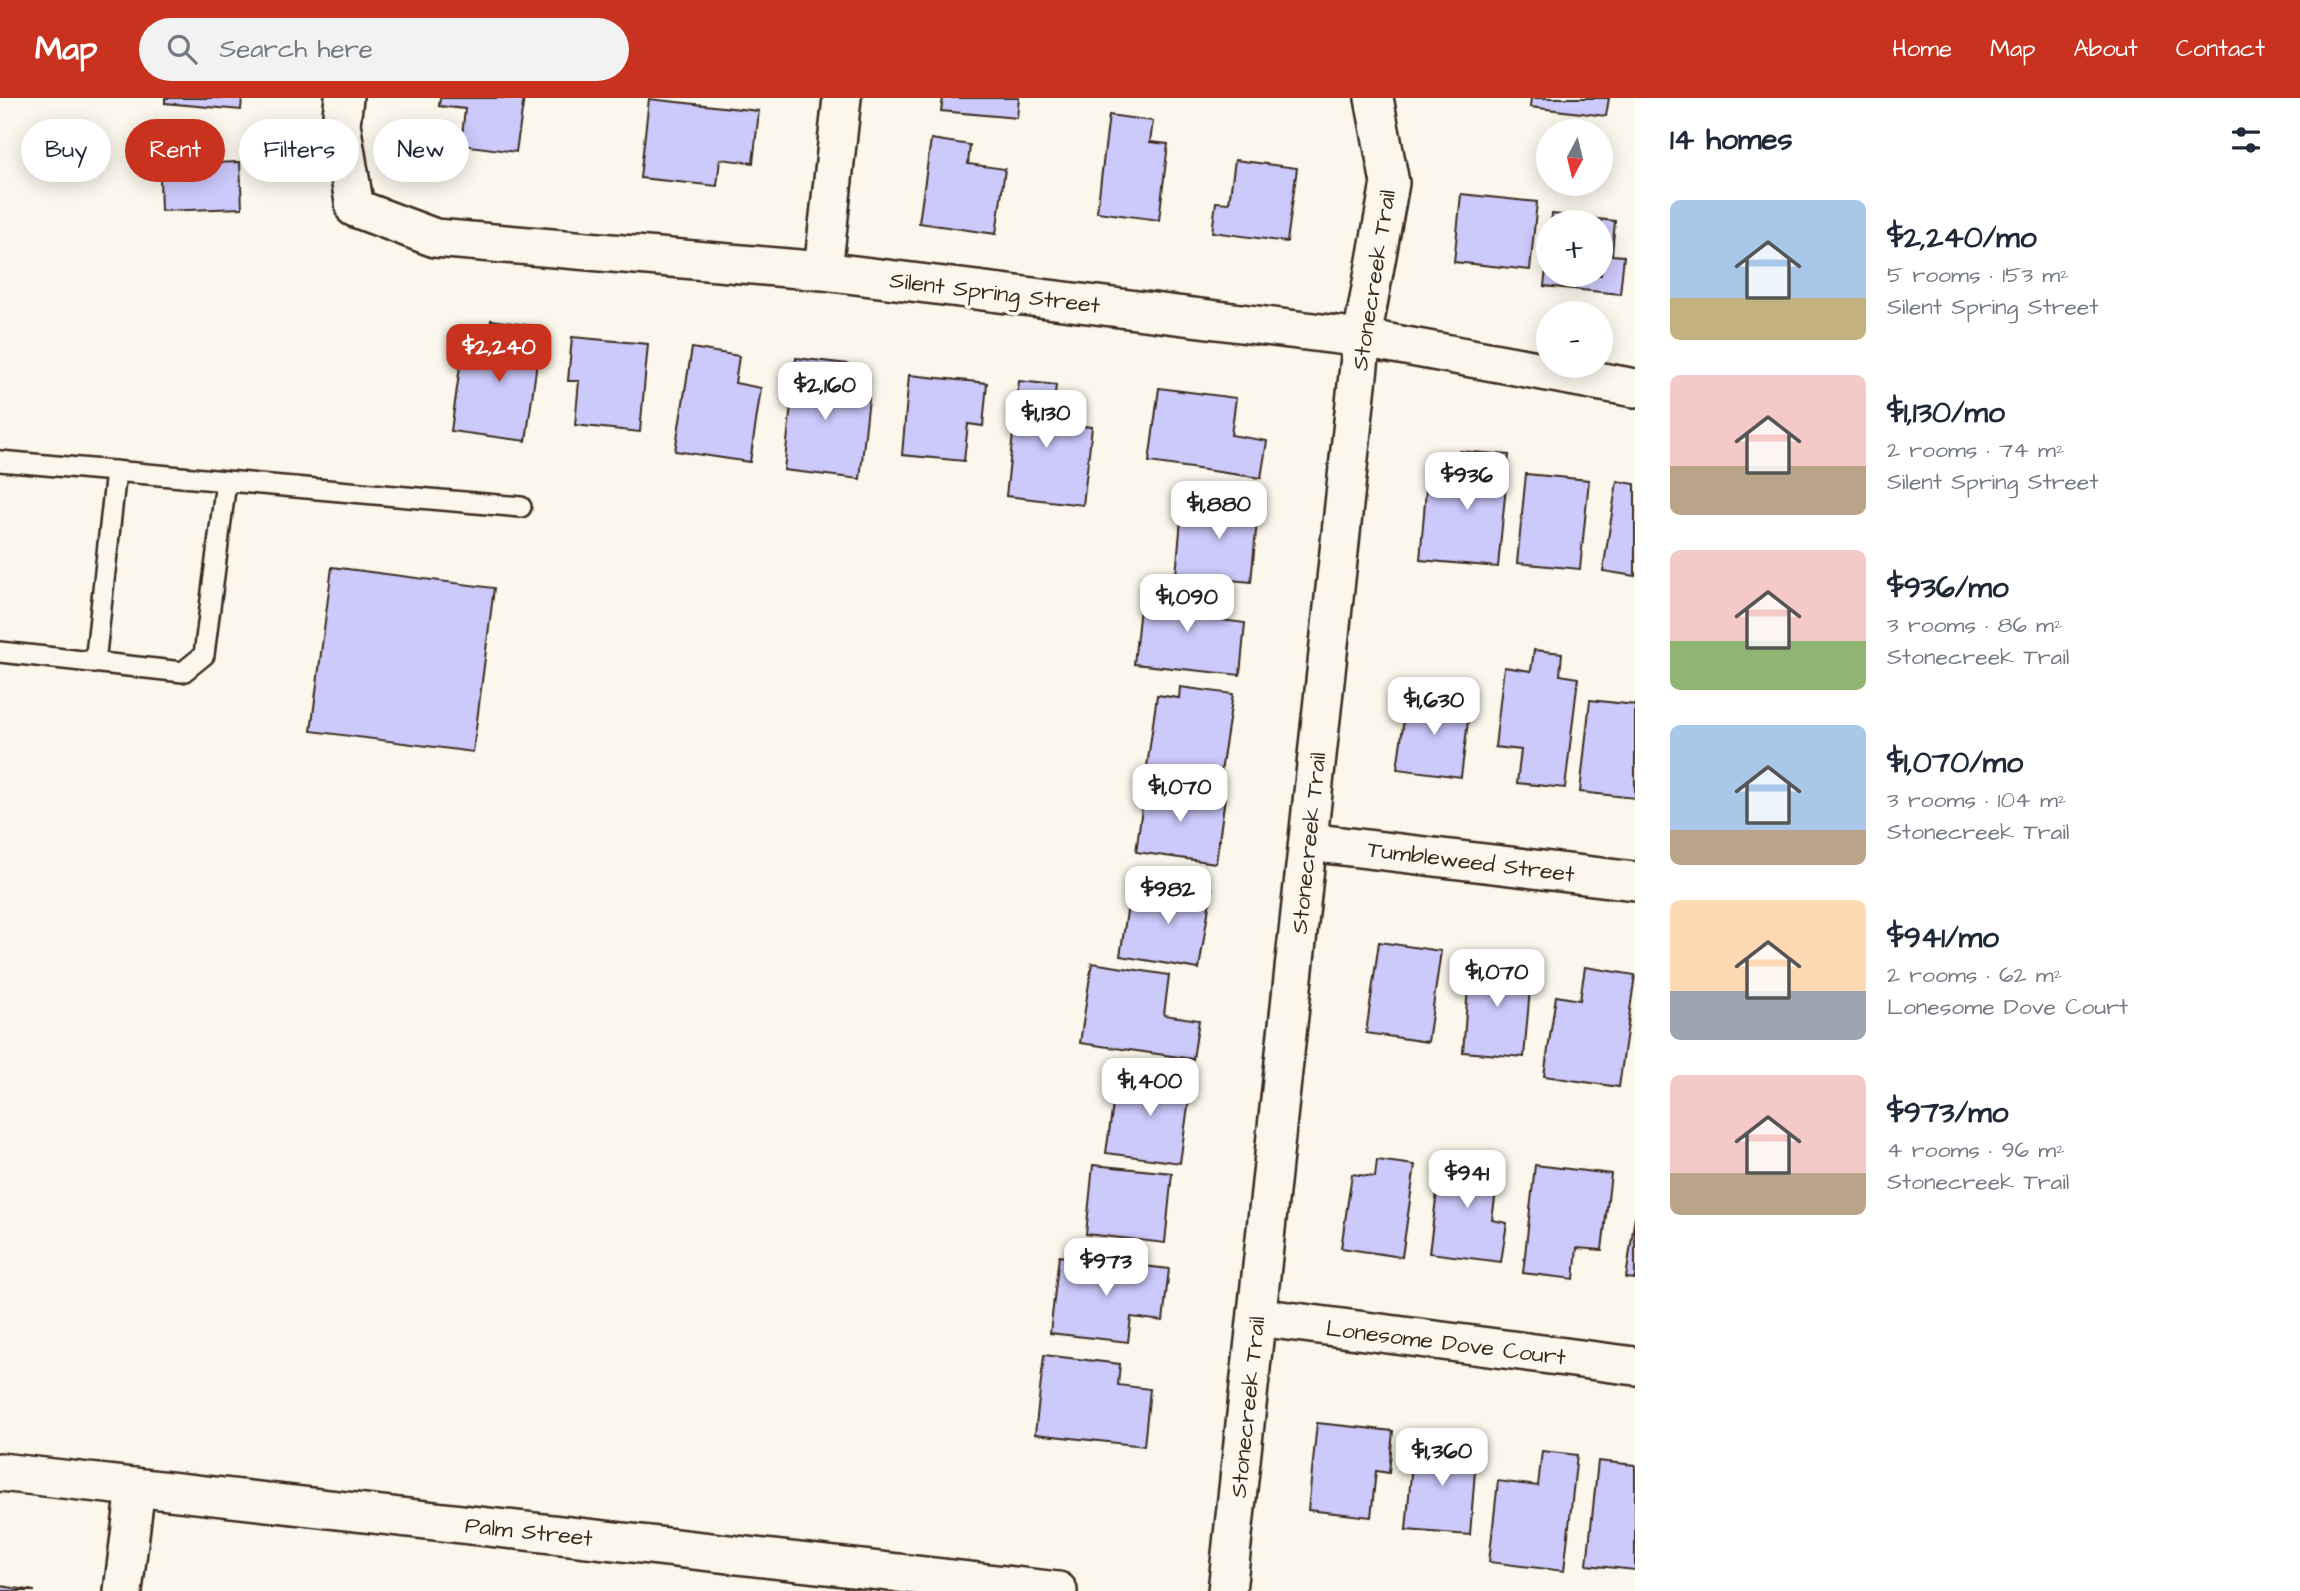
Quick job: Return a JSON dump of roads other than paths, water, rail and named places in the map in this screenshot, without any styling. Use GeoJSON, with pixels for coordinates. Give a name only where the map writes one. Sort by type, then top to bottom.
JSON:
{"type":"FeatureCollection","features":[{"type":"Feature","properties":{"kind":"street","name":"Silent Spring Street"},"geometry":{"type":"LineString","coordinates":[[344,98],[341,124],[355,208],[435,238],[823,271],[1362,338],[1635,388]]}},
{"type":"Feature","properties":{"kind":"street"},"geometry":{"type":"LineString","coordinates":[[823,271],[842,98]]}},
{"type":"Feature","properties":{"kind":"street","name":"Stonecreek Trail"},"geometry":{"type":"LineString","coordinates":[[1227,1591],[1362,338],[1390,183],[1374,98]]}},
{"type":"Feature","properties":{"kind":"street","name":"Tumbleweed Street"},"geometry":{"type":"LineString","coordinates":[[1308,842],[1635,881]]}},
{"type":"Feature","properties":{"kind":"street","name":"Lonesome Dove Court"},"geometry":{"type":"LineString","coordinates":[[1257,1317],[1635,1366]]}},
{"type":"Feature","properties":{"kind":"street","name":"Palm Street"},"geometry":{"type":"LineString","coordinates":[[0,1472],[1058,1591]]}},
{"type":"Feature","properties":{"kind":"street"},"geometry":{"type":"LineString","coordinates":[[123,1591],[136,1487]]}},
{"type":"Feature","properties":{"kind":"lane"},"geometry":{"type":"LineString","coordinates":[[0,461],[521,507]]}},
{"type":"Feature","properties":{"kind":"lane"},"geometry":{"type":"LineString","coordinates":[[95,663],[116,471]]}},
{"type":"Feature","properties":{"kind":"lane"},"geometry":{"type":"LineString","coordinates":[[0,652],[183,672],[204,655],[226,481]]}}]}
